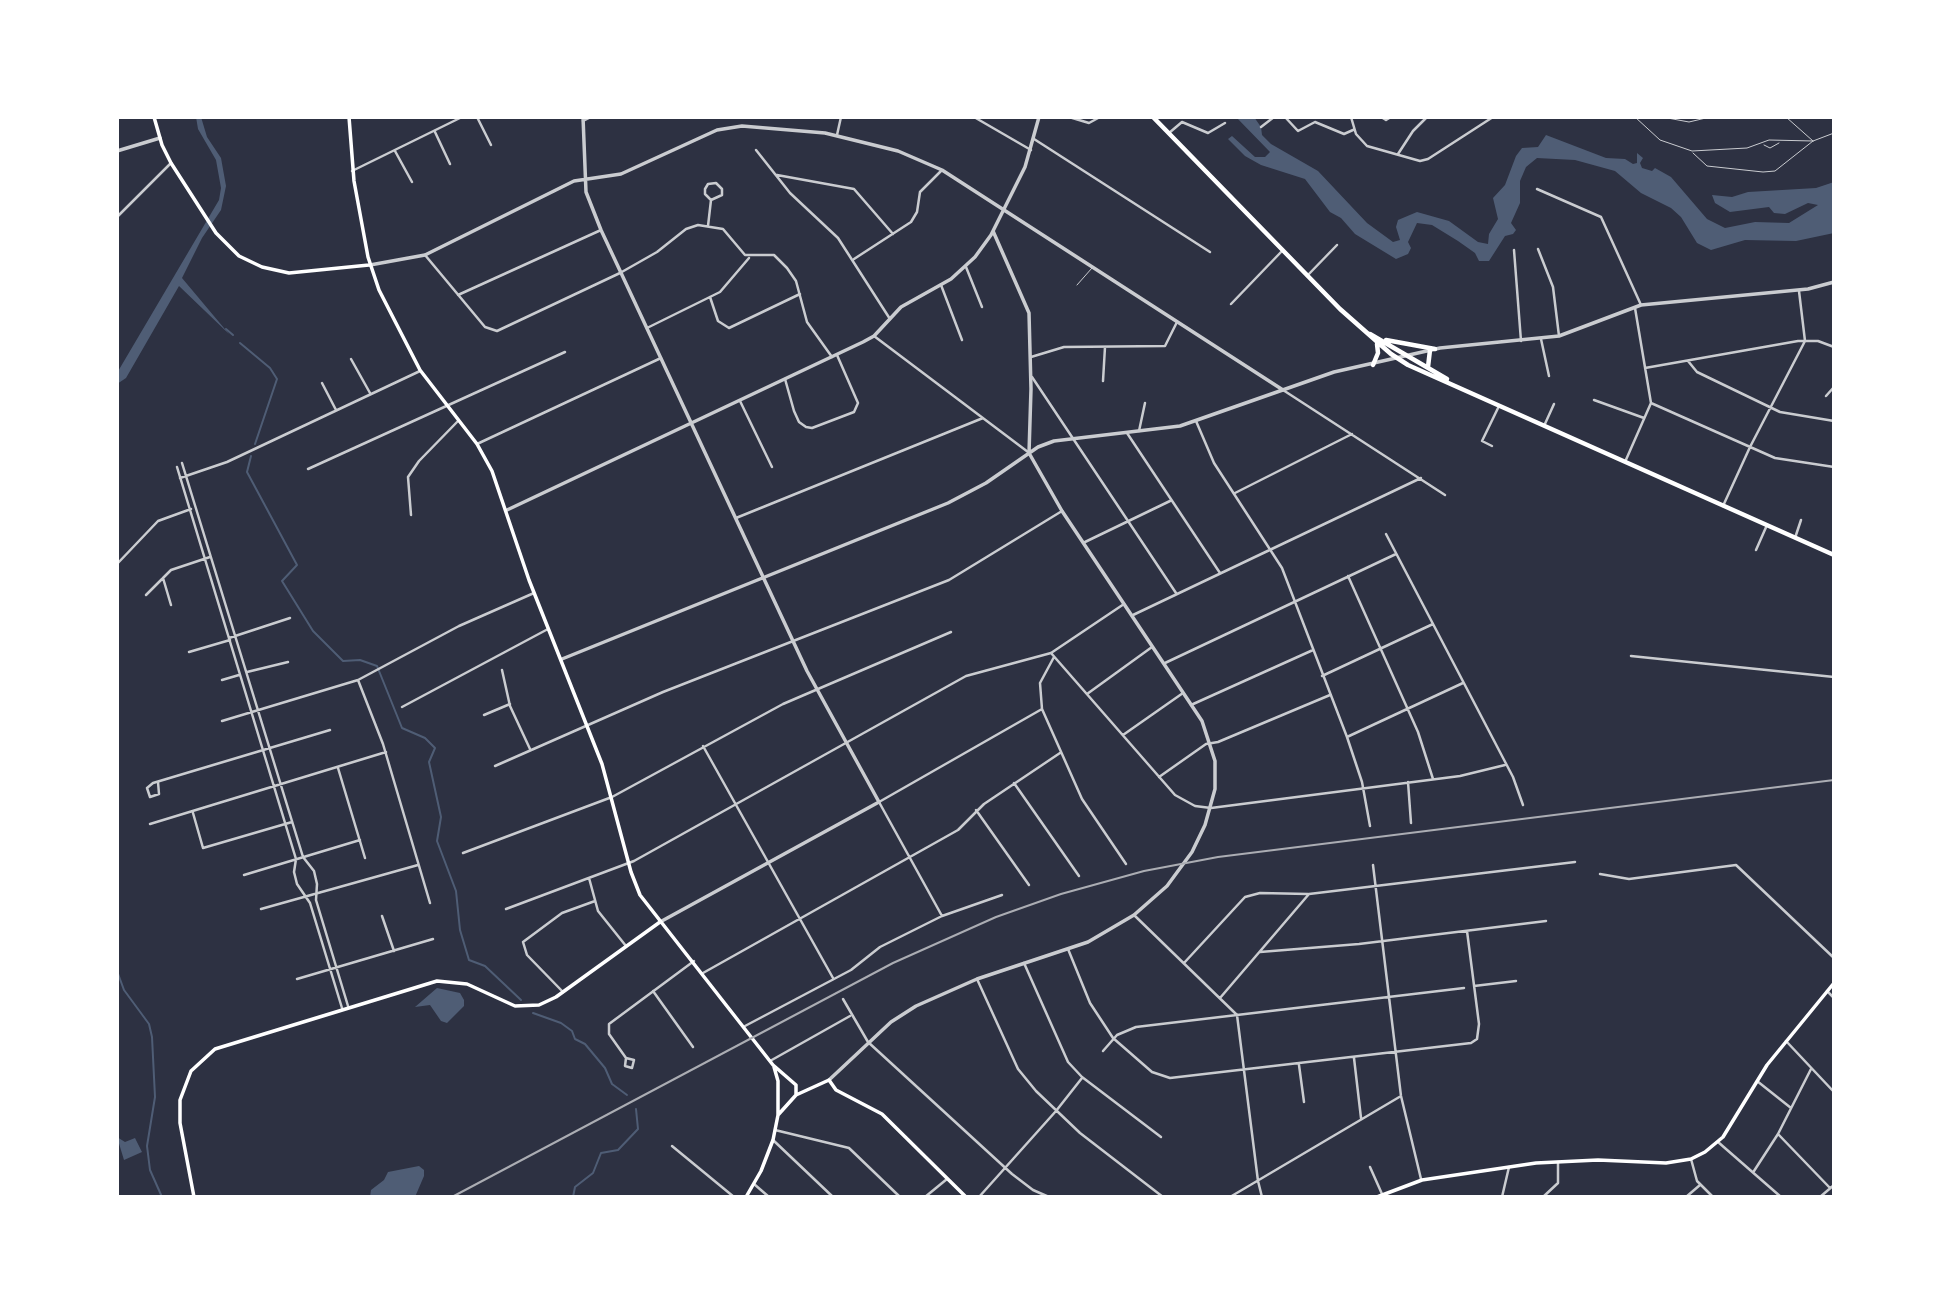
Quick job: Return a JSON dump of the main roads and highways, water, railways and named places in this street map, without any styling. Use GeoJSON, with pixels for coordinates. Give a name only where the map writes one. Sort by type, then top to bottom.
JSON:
{"type":"FeatureCollection","features":[{"type":"Feature","properties":{"kind":"main road"},"geometry":{"type":"LineString","coordinates":[[154,117],[171,163],[212,227],[239,256],[275,271],[304,274],[370,265]]}},
{"type":"Feature","properties":{"kind":"main road"},"geometry":{"type":"LineString","coordinates":[[349,117],[352,171],[370,265],[387,308],[420,370],[445,406],[477,444],[492,471],[534,593],[588,724],[612,797],[628,864],[640,895],[772,1063],[796,1085],[811,1088]]}},
{"type":"Feature","properties":{"kind":"main road"},"geometry":{"type":"LineString","coordinates":[[1153,117],[1307,276],[1398,358],[1834,555]]}},
{"type":"Feature","properties":{"kind":"main road"},"geometry":{"type":"LineString","coordinates":[[1377,341],[1432,350],[1428,368]]}},
{"type":"Feature","properties":{"kind":"main road"},"geometry":{"type":"LineString","coordinates":[[1377,341],[1408,356],[1462,389]]}},
{"type":"Feature","properties":{"kind":"main road"},"geometry":{"type":"LineString","coordinates":[[1373,365],[1378,353],[1377,341]]}},
{"type":"Feature","properties":{"kind":"main road"},"geometry":{"type":"LineString","coordinates":[[194,1197],[179,1113],[184,1086],[196,1065],[210,1052],[231,1042],[443,980],[467,984],[521,1007],[545,1003],[660,922]]}},
{"type":"Feature","properties":{"kind":"main road"},"geometry":{"type":"LineString","coordinates":[[1379,1196],[1422,1180],[1558,1161],[1666,1163],[1691,1159],[1718,1142],[1786,1041],[1834,983]]}},
{"type":"Feature","properties":{"kind":"main road"},"geometry":{"type":"LineString","coordinates":[[746,1197],[773,1140],[778,1115],[778,1086],[772,1063]]}},
{"type":"Feature","properties":{"kind":"main road"},"geometry":{"type":"LineString","coordinates":[[778,1115],[796,1096],[828,1080],[836,1090],[882,1114],[966,1197]]}},
{"type":"Feature","properties":{"kind":"main road"},"geometry":{"type":"LineString","coordinates":[[778,1086],[790,1081]]}},
{"type":"Feature","properties":{"kind":"main road"},"geometry":{"type":"LineString","coordinates":[[796,1085],[796,1096]]}},
{"type":"Feature","properties":{"kind":"main road"},"geometry":{"type":"LineString","coordinates":[[778,1094],[784,1100],[791,1100]]}},
{"type":"Feature","properties":{"kind":"water"},"geometry":{"type":"Polygon","coordinates":[[[196,117],[201,117],[207,137],[221,158],[226,186],[221,210],[202,238],[182,278],[229,334],[179,286],[126,378],[117,384],[117,373],[219,200],[221,188],[216,160],[198,129],[196,117]]]}},
{"type":"Feature","properties":{"kind":"water"},"geometry":{"type":"Polygon","coordinates":[[[1236,117],[1254,117],[1261,127],[1262,135],[1271,144],[1318,171],[1367,223],[1393,242],[1400,240],[1396,227],[1398,220],[1417,212],[1449,221],[1478,242],[1488,244],[1489,234],[1498,219],[1493,198],[1505,185],[1516,156],[1522,148],[1538,147],[1546,135],[1606,158],[1625,159],[1633,164],[1637,163],[1637,153],[1643,158],[1640,163],[1642,168],[1652,171],[1655,168],[1671,177],[1707,219],[1725,228],[1755,222],[1789,223],[1818,205],[1808,203],[1785,214],[1774,213],[1769,207],[1730,212],[1715,203],[1712,195],[1732,197],[1748,192],[1816,188],[1834,182],[1834,233],[1796,241],[1745,240],[1711,250],[1697,243],[1681,217],[1671,208],[1641,193],[1615,171],[1575,160],[1537,158],[1526,167],[1520,181],[1520,203],[1511,223],[1516,230],[1505,236],[1489,261],[1479,261],[1475,253],[1432,225],[1417,223],[1408,242],[1411,248],[1408,254],[1396,259],[1355,234],[1341,218],[1330,212],[1305,179],[1261,165],[1245,156],[1228,139],[1232,136],[1255,157],[1265,157],[1270,152],[1236,117]]]}},
{"type":"Feature","properties":{"kind":"water"},"geometry":{"type":"Polygon","coordinates":[[[437,988],[460,993],[464,1000],[464,1006],[447,1023],[441,1021],[430,1005],[415,1007],[437,988]]]}},
{"type":"Feature","properties":{"kind":"water"},"geometry":{"type":"Polygon","coordinates":[[[117,1137],[125,1142],[135,1138],[142,1152],[124,1160],[117,1137]]]}},
{"type":"Feature","properties":{"kind":"water"},"geometry":{"type":"Polygon","coordinates":[[[419,1166],[424,1170],[424,1176],[415,1197],[370,1197],[371,1190],[384,1180],[388,1172],[419,1166]]]}},
{"type":"Feature","properties":{"kind":"waterway"},"geometry":{"type":"LineString","coordinates":[[226,329],[233,335]]}},
{"type":"Feature","properties":{"kind":"waterway"},"geometry":{"type":"LineString","coordinates":[[240,343],[270,368],[277,379],[255,444]]}},
{"type":"Feature","properties":{"kind":"waterway"},"geometry":{"type":"LineString","coordinates":[[251,456],[247,472],[297,565],[282,581],[313,631],[343,661],[360,660],[377,666],[402,728],[425,738],[435,748],[429,762],[441,817],[437,841],[456,891],[460,930],[469,960],[485,966],[521,1000]]}},
{"type":"Feature","properties":{"kind":"waterway"},"geometry":{"type":"LineString","coordinates":[[117,971],[124,990],[149,1024],[152,1037],[155,1097],[147,1146],[150,1170],[162,1197]]}},
{"type":"Feature","properties":{"kind":"waterway"},"geometry":{"type":"LineString","coordinates":[[533,1013],[561,1023],[572,1031],[575,1039],[585,1044],[605,1068],[612,1084],[627,1095]]}},
{"type":"Feature","properties":{"kind":"waterway"},"geometry":{"type":"LineString","coordinates":[[573,1197],[575,1187],[593,1173],[601,1153],[618,1150],[638,1129],[636,1109]]}},
{"type":"Feature","properties":{"kind":"railway"},"geometry":{"type":"LineString","coordinates":[[452,1197],[893,963],[996,917],[1061,894],[1144,871],[1218,857],[1834,780]]}}]}
